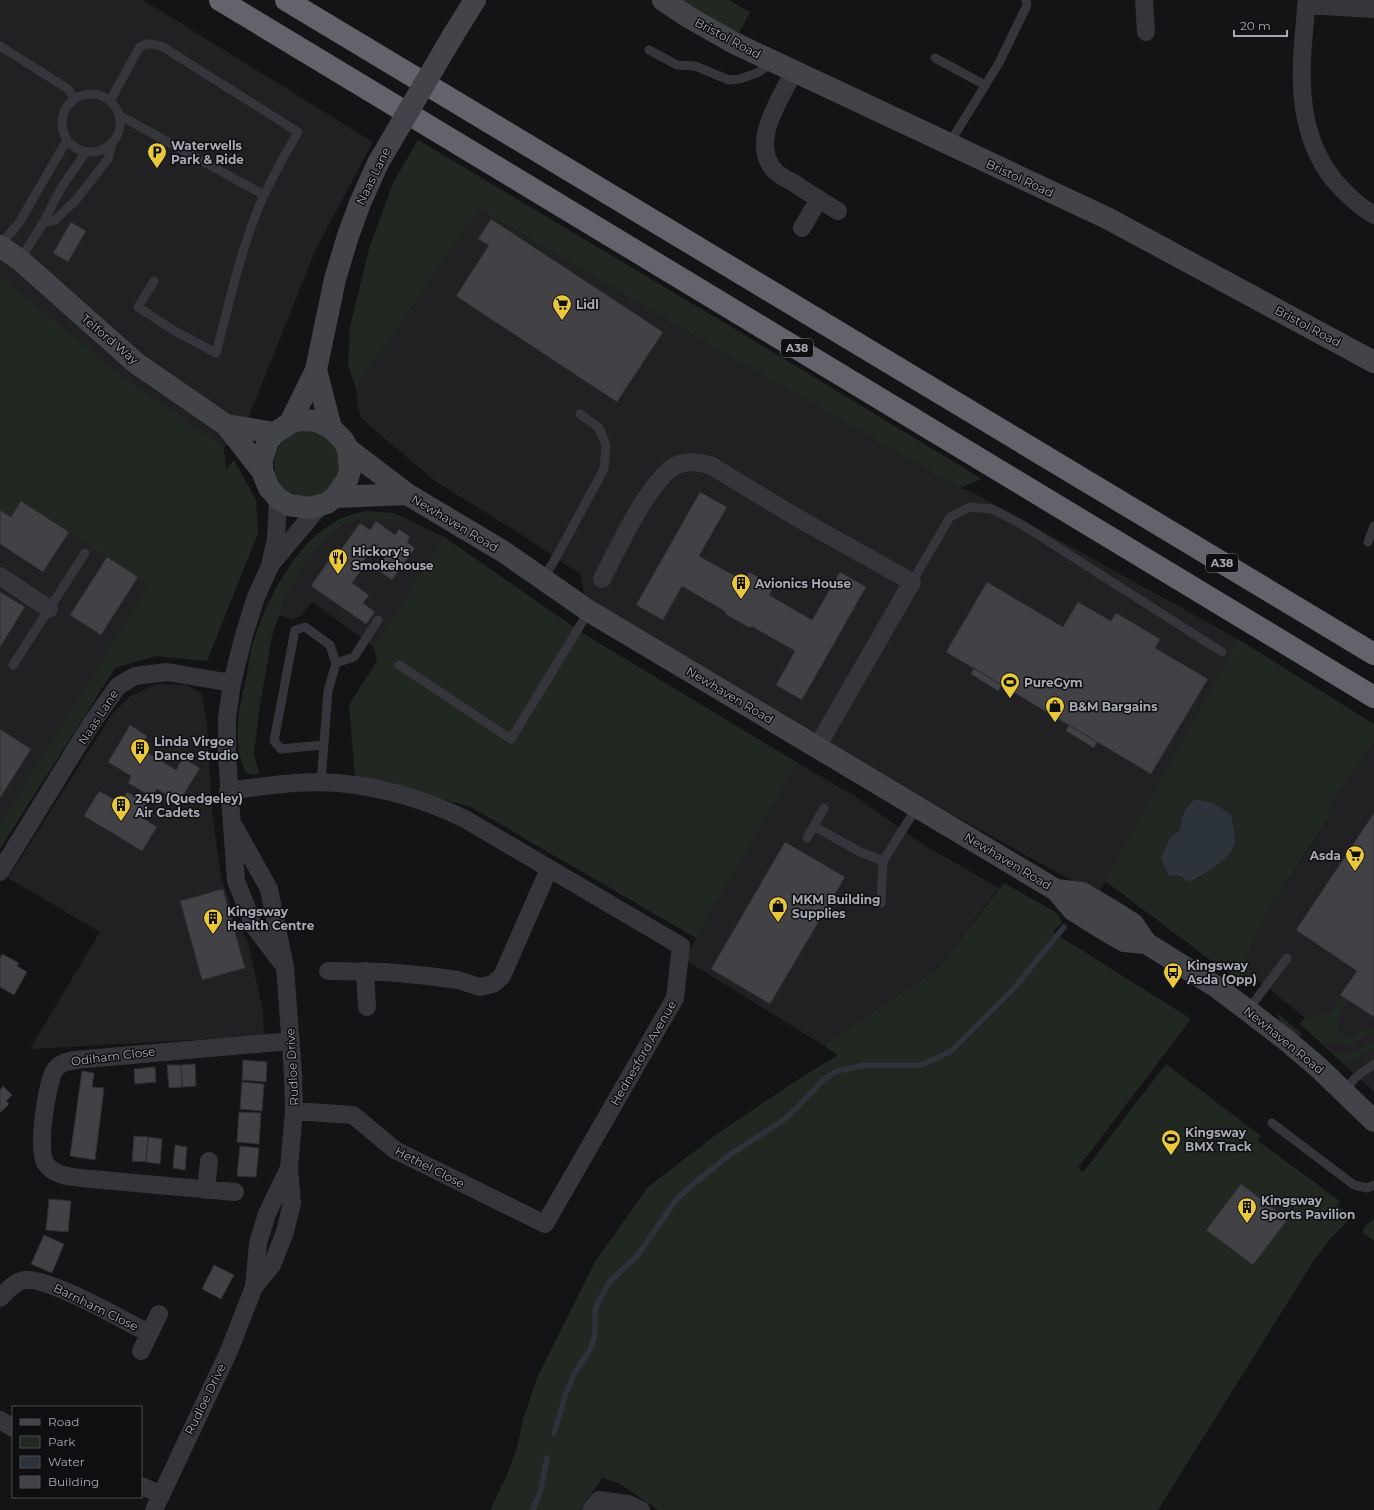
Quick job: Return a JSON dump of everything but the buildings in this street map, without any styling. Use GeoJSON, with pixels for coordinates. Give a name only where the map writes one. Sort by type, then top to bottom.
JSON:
{"type":"FeatureCollection","features":[{"type":"Feature","properties":{"kind":"highway","name":"A38"},"geometry":{"type":"LineString","coordinates":[[220,0],[1374,697]]}},
{"type":"Feature","properties":{"kind":"highway","name":"A38"},"geometry":{"type":"LineString","coordinates":[[286,0],[1374,654]]}},
{"type":"Feature","properties":{"kind":"street","name":"Naas Lane"},"geometry":{"type":"LineString","coordinates":[[282,428],[316,370],[335,279],[360,203],[378,163],[452,36],[475,0]]}},
{"type":"Feature","properties":{"kind":"street","name":"Bristol Road"},"geometry":{"type":"LineString","coordinates":[[663,0],[728,40],[1107,218],[1374,362]]}},
{"type":"Feature","properties":{"kind":"street"},"geometry":{"type":"LineString","coordinates":[[1144,0],[1146,32]]}},
{"type":"Feature","properties":{"kind":"street"},"geometry":{"type":"LineString","coordinates":[[1374,9],[1306,3],[1302,82],[1303,106],[1307,128],[1316,152],[1327,171],[1352,199],[1374,215]]}},
{"type":"Feature","properties":{"kind":"street"},"geometry":{"type":"LineString","coordinates":[[794,72],[773,114],[765,137],[764,150],[767,160],[776,172],[838,211]]}},
{"type":"Feature","properties":{"kind":"street"},"geometry":{"type":"LineString","coordinates":[[802,228],[819,199]]}},
{"type":"Feature","properties":{"kind":"street","name":"Telford Way"},"geometry":{"type":"LineString","coordinates":[[0,245],[20,260],[136,363],[226,424],[262,471],[269,488],[278,498],[289,505],[300,508],[327,502]]}},
{"type":"Feature","properties":{"kind":"street","name":"Naas Lane"},"geometry":{"type":"LineString","coordinates":[[316,370],[331,428]]}},
{"type":"Feature","properties":{"kind":"street","name":"Telford Way"},"geometry":{"type":"LineString","coordinates":[[226,424],[282,428],[300,420],[317,421],[331,428],[343,440],[348,449]]}},
{"type":"Feature","properties":{"kind":"street"},"geometry":{"type":"LineString","coordinates":[[262,471],[262,459],[268,441],[282,428]]}},
{"type":"Feature","properties":{"kind":"street"},"geometry":{"type":"LineString","coordinates":[[270,566],[347,480],[350,470],[348,449]]}},
{"type":"Feature","properties":{"kind":"street","name":"Newhaven Road"},"geometry":{"type":"LineString","coordinates":[[348,449],[407,494],[466,529],[589,611],[1056,890],[1082,894],[1133,924],[1146,943],[1218,988],[1286,1038],[1374,1121]]}},
{"type":"Feature","properties":{"kind":"street"},"geometry":{"type":"LineString","coordinates":[[602,579],[642,504],[665,472],[678,465],[695,462],[710,465],[796,517],[912,582],[817,747]]}},
{"type":"Feature","properties":{"kind":"street","name":"Newhaven Road"},"geometry":{"type":"LineString","coordinates":[[327,502],[407,494]]}},
{"type":"Feature","properties":{"kind":"street"},"geometry":{"type":"LineString","coordinates":[[232,683],[244,635],[256,597],[270,566],[276,539],[278,498]]}},
{"type":"Feature","properties":{"kind":"street"},"geometry":{"type":"LineString","coordinates":[[0,576],[49,609]]}},
{"type":"Feature","properties":{"kind":"street","name":"Naas Lane"},"geometry":{"type":"LineString","coordinates":[[0,872],[91,724],[118,686],[135,676],[167,672],[232,683]]}},
{"type":"Feature","properties":{"kind":"street","name":"Rudloe Drive"},"geometry":{"type":"LineString","coordinates":[[232,683],[228,718],[228,790],[236,881],[254,926],[285,967]]}},
{"type":"Feature","properties":{"kind":"street","name":"Hednesford Avenue"},"geometry":{"type":"LineString","coordinates":[[228,790],[281,784],[321,782],[366,787],[437,806],[465,819],[681,946],[675,998],[545,1224]]}},
{"type":"Feature","properties":{"kind":"street","name":"Rudloe Drive"},"geometry":{"type":"LineString","coordinates":[[157,1502],[229,1351],[254,1287],[272,1265],[285,1232],[292,1203],[289,1168],[294,1111],[291,1040],[285,967],[269,889],[232,824]]}},
{"type":"Feature","properties":{"kind":"street"},"geometry":{"type":"LineString","coordinates":[[328,971],[365,971],[435,977],[458,980],[480,987],[493,984],[502,976],[549,869]]}},
{"type":"Feature","properties":{"kind":"street"},"geometry":{"type":"LineString","coordinates":[[365,971],[367,1007]]}},
{"type":"Feature","properties":{"kind":"street","name":"Odiham Close"},"geometry":{"type":"LineString","coordinates":[[235,1192],[83,1178],[67,1176],[54,1172],[45,1163],[42,1147],[44,1110],[54,1072],[61,1063],[75,1060],[291,1040]]}},
{"type":"Feature","properties":{"kind":"street","name":"Hethel Close"},"geometry":{"type":"LineString","coordinates":[[294,1111],[353,1115],[395,1150],[545,1224]]}},
{"type":"Feature","properties":{"kind":"street"},"geometry":{"type":"LineString","coordinates":[[206,1190],[209,1161]]}},
{"type":"Feature","properties":{"kind":"street","name":"Barnham Close"},"geometry":{"type":"LineString","coordinates":[[0,1298],[15,1284],[24,1280],[38,1282],[62,1290],[149,1333]]}},
{"type":"Feature","properties":{"kind":"street","name":"Barnham Close"},"geometry":{"type":"LineString","coordinates":[[140,1351],[159,1314]]}},
{"type":"Feature","properties":{"kind":"street"},"geometry":{"type":"LineString","coordinates":[[0,1420],[12,1427]]}},
{"type":"Feature","properties":{"kind":"street"},"geometry":{"type":"LineString","coordinates":[[142,1487],[157,1502]]}},
{"type":"Feature","properties":{"kind":"street"},"geometry":{"type":"LineString","coordinates":[[591,1510],[599,1500],[628,1504],[641,1510]]}},
{"type":"Feature","properties":{"kind":"lane"},"geometry":{"type":"LineString","coordinates":[[949,144],[1002,56],[1027,5],[1026,0]]}},
{"type":"Feature","properties":{"kind":"lane"},"geometry":{"type":"LineString","coordinates":[[110,101],[139,48],[150,42],[162,47],[298,132],[279,164],[264,195],[244,248],[216,353],[173,330],[138,307],[154,280]]}},
{"type":"Feature","properties":{"kind":"lane"},"geometry":{"type":"LineString","coordinates":[[0,46],[68,89],[75,99]]}},
{"type":"Feature","properties":{"kind":"lane"},"geometry":{"type":"LineString","coordinates":[[649,50],[677,64],[695,66],[729,80],[740,79],[757,73],[774,62]]}},
{"type":"Feature","properties":{"kind":"lane"},"geometry":{"type":"LineString","coordinates":[[935,58],[985,85]]}},
{"type":"Feature","properties":{"kind":"lane"},"geometry":{"type":"LineString","coordinates":[[86,95],[98,95],[110,101],[119,115],[120,124],[117,136],[112,143],[104,149],[95,152],[86,152],[76,148],[67,140],[63,130],[62,120],[66,108],[75,99],[86,95]]}},
{"type":"Feature","properties":{"kind":"lane"},"geometry":{"type":"LineString","coordinates":[[119,115],[264,195]]}},
{"type":"Feature","properties":{"kind":"lane"},"geometry":{"type":"LineString","coordinates":[[0,245],[18,223],[67,140]]}},
{"type":"Feature","properties":{"kind":"lane"},"geometry":{"type":"LineString","coordinates":[[43,223],[55,220],[76,200],[108,159],[112,143]]}},
{"type":"Feature","properties":{"kind":"lane"},"geometry":{"type":"LineString","coordinates":[[20,260],[43,223],[61,188],[86,152]]}},
{"type":"Feature","properties":{"kind":"lane"},"geometry":{"type":"LineString","coordinates":[[542,580],[553,563],[604,469],[606,445],[599,428],[580,414]]}},
{"type":"Feature","properties":{"kind":"lane"},"geometry":{"type":"LineString","coordinates":[[912,582],[950,517],[970,507],[992,509],[1021,524],[1222,652]]}},
{"type":"Feature","properties":{"kind":"lane"},"geometry":{"type":"LineString","coordinates":[[1368,542],[1374,526]]}},
{"type":"Feature","properties":{"kind":"lane"},"geometry":{"type":"LineString","coordinates":[[13,665],[85,553]]}},
{"type":"Feature","properties":{"kind":"lane"},"geometry":{"type":"LineString","coordinates":[[399,666],[511,739],[589,611]]}},
{"type":"Feature","properties":{"kind":"lane"},"geometry":{"type":"LineString","coordinates":[[336,663],[354,657],[378,620]]}},
{"type":"Feature","properties":{"kind":"lane"},"geometry":{"type":"LineString","coordinates":[[321,782],[328,691],[336,663],[330,645],[305,627],[295,630],[274,741],[281,749],[323,745]]}},
{"type":"Feature","properties":{"kind":"lane"},"geometry":{"type":"LineString","coordinates":[[881,903],[883,861],[917,807]]}},
{"type":"Feature","properties":{"kind":"lane"},"geometry":{"type":"LineString","coordinates":[[807,838],[824,808]]}},
{"type":"Feature","properties":{"kind":"lane"},"geometry":{"type":"LineString","coordinates":[[814,826],[860,852],[883,861]]}},
{"type":"Feature","properties":{"kind":"lane"},"geometry":{"type":"LineString","coordinates":[[1248,1010],[1287,958]]}},
{"type":"Feature","properties":{"kind":"lane"},"geometry":{"type":"LineString","coordinates":[[1344,1092],[1355,1078],[1374,1064]]}},
{"type":"Feature","properties":{"kind":"lane"},"geometry":{"type":"LineString","coordinates":[[1272,1123],[1354,1185],[1367,1188],[1374,1185]]}},
{"type":"Feature","properties":{"kind":"shaded area"},"geometry":{"type":"Polygon","coordinates":[[[0,0],[143,0],[373,142],[316,249],[248,419],[209,466],[149,584],[0,824],[0,0]]]}},
{"type":"Feature","properties":{"kind":"shaded area"},"geometry":{"type":"Polygon","coordinates":[[[479,209],[713,347],[959,488],[970,491],[1238,639],[1098,895],[830,747],[618,619],[584,593],[580,574],[513,529],[436,482],[362,419],[358,408],[356,388],[479,209]]]}},
{"type":"Feature","properties":{"kind":"shaded area"},"geometry":{"type":"Polygon","coordinates":[[[364,519],[407,519],[444,537],[374,647],[312,602],[302,615],[292,620],[279,615],[285,598],[305,564],[324,541],[345,523],[364,519]]]}},
{"type":"Feature","properties":{"kind":"shaded area"},"geometry":{"type":"Polygon","coordinates":[[[156,684],[187,685],[202,694],[207,724],[212,812],[221,877],[238,924],[248,942],[263,1011],[264,1036],[30,1049],[100,932],[8,878],[112,714],[129,697],[156,684]]]}},
{"type":"Feature","properties":{"kind":"shaded area"},"geometry":{"type":"Polygon","coordinates":[[[1374,742],[1374,1092],[1300,1024],[1305,1018],[1257,979],[1245,961],[1269,908],[1332,814],[1328,811],[1374,742]]]}},
{"type":"Feature","properties":{"kind":"shaded area"},"geometry":{"type":"Polygon","coordinates":[[[798,763],[855,796],[924,845],[999,888],[939,967],[823,1045],[684,959],[798,763]]]}},
{"type":"Feature","properties":{"kind":"green space"},"geometry":{"type":"Polygon","coordinates":[[[663,0],[728,0],[750,12],[734,43],[663,0]]]}},
{"type":"Feature","properties":{"kind":"green space"},"geometry":{"type":"Polygon","coordinates":[[[418,140],[725,323],[982,479],[959,488],[713,347],[479,209],[356,388],[348,365],[350,327],[369,249],[393,183],[418,140]]]}},
{"type":"Feature","properties":{"kind":"green space"},"geometry":{"type":"Polygon","coordinates":[[[0,277],[123,377],[224,448],[226,470],[234,460],[256,500],[258,533],[207,661],[156,656],[115,668],[0,849],[0,824],[149,584],[21,501],[11,517],[0,510],[0,277]]]}},
{"type":"Feature","properties":{"kind":"green space"},"geometry":{"type":"Polygon","coordinates":[[[300,431],[314,431],[326,436],[335,445],[340,457],[338,477],[331,488],[314,497],[300,497],[288,492],[279,483],[274,471],[274,457],[279,445],[288,436],[300,431]]]}},
{"type":"Feature","properties":{"kind":"green space"},"geometry":{"type":"Polygon","coordinates":[[[367,511],[393,513],[407,519],[364,519],[345,523],[324,541],[305,564],[285,598],[272,636],[260,705],[254,753],[259,773],[253,775],[245,772],[238,746],[239,710],[253,642],[271,598],[282,577],[295,558],[310,541],[327,527],[346,516],[367,511]]]}},
{"type":"Feature","properties":{"kind":"green space"},"geometry":{"type":"Polygon","coordinates":[[[444,537],[584,634],[798,763],[696,938],[469,806],[355,777],[349,705],[377,661],[374,647],[444,537]]]}},
{"type":"Feature","properties":{"kind":"green space"},"geometry":{"type":"Polygon","coordinates":[[[1238,639],[1374,724],[1374,742],[1328,810],[1332,813],[1269,908],[1245,961],[1257,979],[1247,985],[1213,962],[1105,881],[1238,639]],[[1196,799],[1188,804],[1180,830],[1170,838],[1180,876],[1189,882],[1200,877],[1226,857],[1213,803],[1196,799]]]}},
{"type":"Feature","properties":{"kind":"green space"},"geometry":{"type":"Polygon","coordinates":[[[1004,883],[1057,913],[1062,922],[1053,932],[1191,1019],[1078,1168],[1083,1172],[1166,1064],[1261,1136],[1258,1141],[1340,1201],[1338,1206],[1349,1214],[1349,1220],[1329,1240],[1313,1262],[1158,1510],[658,1510],[619,1483],[602,1478],[580,1510],[490,1510],[506,1477],[517,1448],[523,1419],[537,1378],[595,1262],[648,1187],[717,1134],[794,1082],[838,1055],[823,1045],[939,967],[1004,883]]]}},
{"type":"Feature","properties":{"kind":"green space"},"geometry":{"type":"Polygon","coordinates":[[[1342,996],[1348,1000],[1338,1022],[1340,1032],[1344,1036],[1351,1038],[1370,1028],[1374,1029],[1374,1031],[1348,1045],[1331,1041],[1323,1045],[1300,1024],[1305,1018],[1331,1013],[1342,996]]]}},
{"type":"Feature","properties":{"kind":"green space"},"geometry":{"type":"Polygon","coordinates":[[[1276,1012],[1302,1034],[1299,1037],[1281,1022],[1276,1012]]]}},
{"type":"Feature","properties":{"kind":"green space"},"geometry":{"type":"Polygon","coordinates":[[[1374,1041],[1374,1047],[1355,1059],[1343,1063],[1329,1050],[1331,1049],[1337,1052],[1348,1053],[1374,1041]]]}},
{"type":"Feature","properties":{"kind":"green space"},"geometry":{"type":"Polygon","coordinates":[[[1374,1219],[1374,1241],[1363,1233],[1364,1227],[1374,1219]]]}},
{"type":"Feature","properties":{"kind":"water"},"geometry":{"type":"Polygon","coordinates":[[[1196,799],[1213,803],[1231,815],[1235,842],[1229,854],[1223,860],[1209,871],[1189,882],[1180,876],[1168,875],[1161,858],[1170,838],[1180,830],[1186,808],[1196,799]]]}},
{"type":"Feature","properties":{"kind":"waterway"},"geometry":{"type":"LineString","coordinates":[[554,1433],[566,1393],[574,1374],[591,1348],[595,1334],[595,1309],[602,1295],[610,1281],[637,1256],[676,1200],[728,1156],[782,1121],[796,1109],[823,1080],[837,1071],[865,1065],[922,1065],[951,1051],[1015,987],[1064,927]]}},
{"type":"Feature","properties":{"kind":"waterway"},"geometry":{"type":"LineString","coordinates":[[533,1510],[540,1492],[547,1458]]}},
{"type":"Feature","properties":{"kind":"place","name":"Waterwells Park & Ride"},"geometry":{"type":"Point","coordinates":[157,169]}},
{"type":"Feature","properties":{"kind":"place","name":"Lidl"},"geometry":{"type":"Point","coordinates":[562,321]}},
{"type":"Feature","properties":{"kind":"place","name":"Hickory's Smokehouse"},"geometry":{"type":"Point","coordinates":[338,575]}},
{"type":"Feature","properties":{"kind":"place","name":"Avionics House"},"geometry":{"type":"Point","coordinates":[741,600]}},
{"type":"Feature","properties":{"kind":"place","name":"PureGym"},"geometry":{"type":"Point","coordinates":[1010,699]}},
{"type":"Feature","properties":{"kind":"place","name":"B&M Bargains"},"geometry":{"type":"Point","coordinates":[1055,723]}},
{"type":"Feature","properties":{"kind":"place","name":"Linda Virgoe Dance Studio"},"geometry":{"type":"Point","coordinates":[140,765]}},
{"type":"Feature","properties":{"kind":"place","name":"2419 (Quedgeley) Air Cadets"},"geometry":{"type":"Point","coordinates":[121,822]}},
{"type":"Feature","properties":{"kind":"place","name":"Asda"},"geometry":{"type":"Point","coordinates":[1355,872]}},
{"type":"Feature","properties":{"kind":"place","name":"MKM Building Supplies"},"geometry":{"type":"Point","coordinates":[778,923]}},
{"type":"Feature","properties":{"kind":"place","name":"Kingsway Health Centre"},"geometry":{"type":"Point","coordinates":[213,935]}},
{"type":"Feature","properties":{"kind":"place","name":"Kingsway Asda (Opp)"},"geometry":{"type":"Point","coordinates":[1173,989]}},
{"type":"Feature","properties":{"kind":"place","name":"Kingsway BMX Track"},"geometry":{"type":"Point","coordinates":[1171,1156]}},
{"type":"Feature","properties":{"kind":"place","name":"Kingsway Sports Pavilion"},"geometry":{"type":"Point","coordinates":[1247,1224]}}]}
